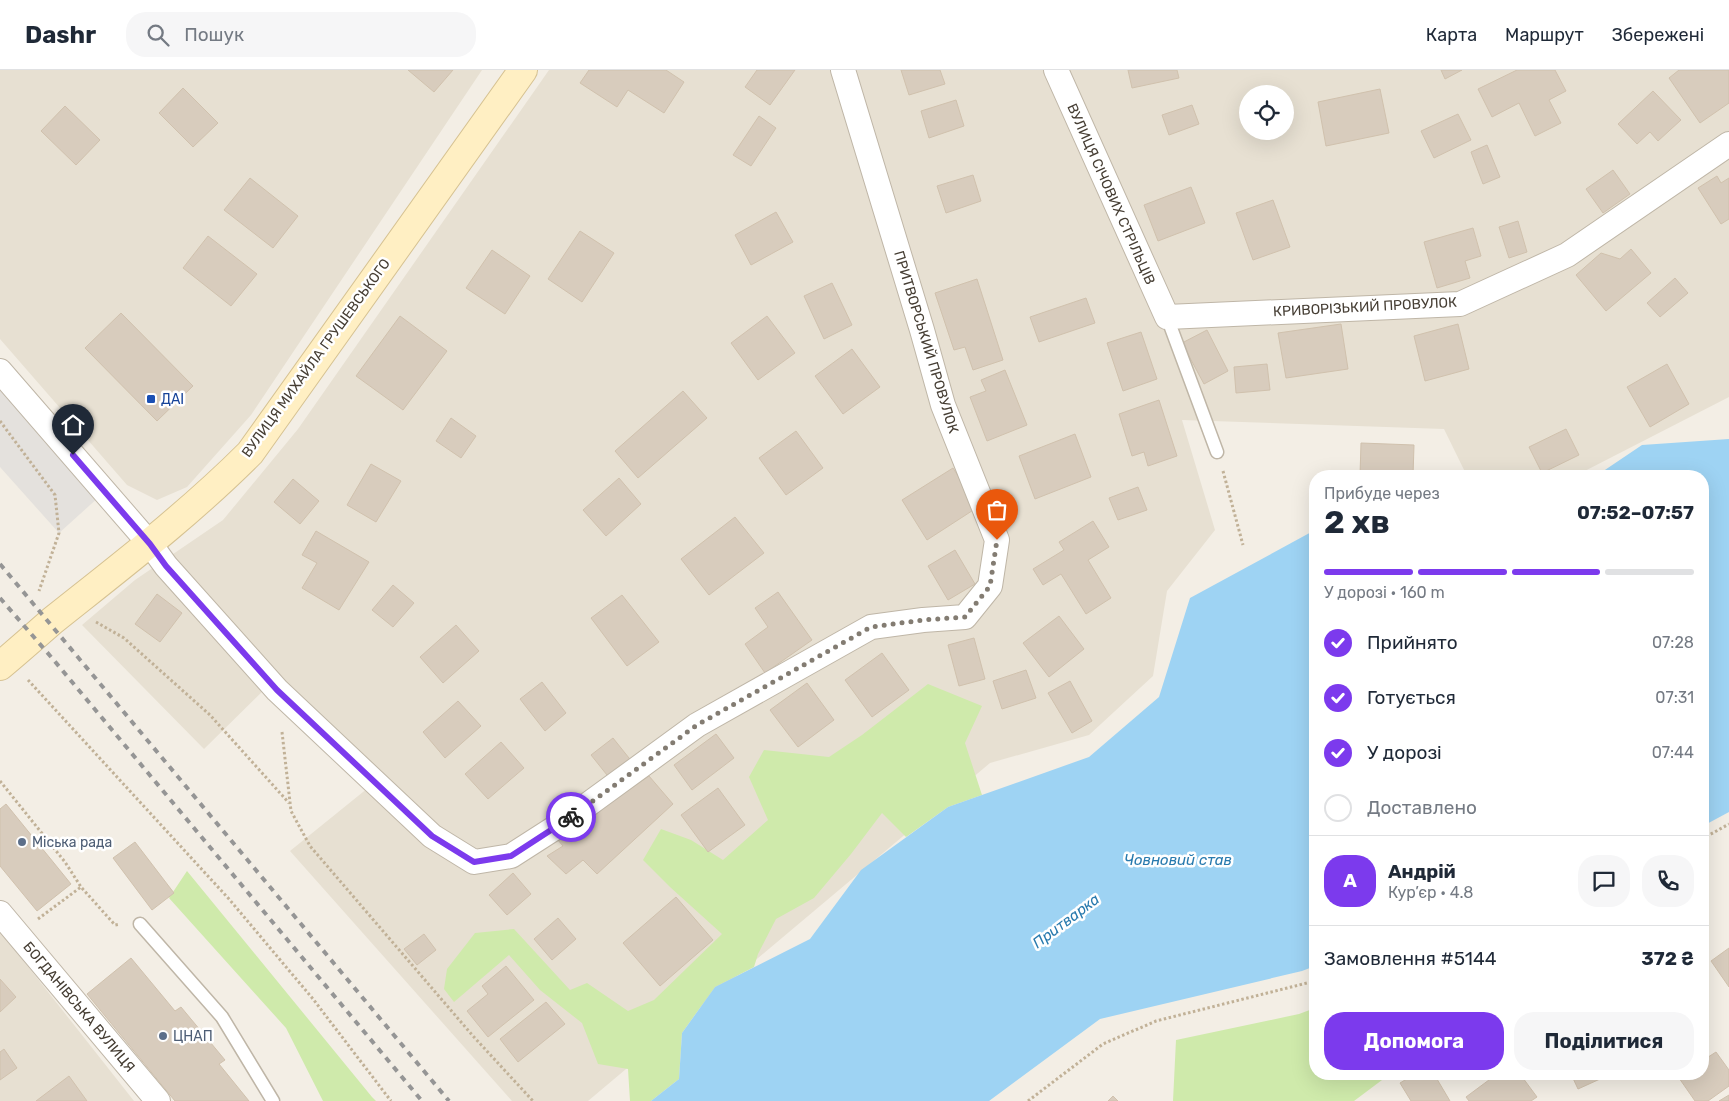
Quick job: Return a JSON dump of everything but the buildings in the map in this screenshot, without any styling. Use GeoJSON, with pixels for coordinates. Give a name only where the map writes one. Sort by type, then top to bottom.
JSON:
{"type":"FeatureCollection","features":[{"type":"Feature","properties":{"kind":"street","name":"ВУЛИЦЯ МИХАЙЛА ГРУШЕВСЬКОГО"},"geometry":{"type":"LineString","coordinates":[[0,666],[50,623],[150,544],[215,488],[250,453],[523,70]]}},
{"type":"Feature","properties":{"kind":"street","name":"ПРИТВОРСЬКИЙ ПРОВУЛОК"},"geometry":{"type":"LineString","coordinates":[[277,690],[432,836],[474,862],[511,856],[564,822],[697,725],[871,627],[965,617],[990,586],[997,540],[943,405],[843,70]]}},
{"type":"Feature","properties":{"kind":"street","name":"ВУЛИЦЯ СІЧОВИХ СТРІЛЬЦІВ"},"geometry":{"type":"LineString","coordinates":[[1056,70],[1167,317]]}},
{"type":"Feature","properties":{"kind":"street","name":"КРИВОРІЗЬКИЙ ПРОВУЛОК"},"geometry":{"type":"LineString","coordinates":[[1167,317],[1460,304],[1567,255],[1729,144]]}},
{"type":"Feature","properties":{"kind":"street"},"geometry":{"type":"LineString","coordinates":[[0,371],[150,544],[166,566],[277,690]]}},
{"type":"Feature","properties":{"kind":"street","name":"БОГДАНІВСЬКА ВУЛИЦЯ"},"geometry":{"type":"LineString","coordinates":[[0,913],[158,1101]]}},
{"type":"Feature","properties":{"kind":"lane"},"geometry":{"type":"LineString","coordinates":[[1167,317],[1217,452]]}},
{"type":"Feature","properties":{"kind":"lane"},"geometry":{"type":"LineString","coordinates":[[140,924],[222,1017],[273,1101]]}},
{"type":"Feature","properties":{"kind":"path"},"geometry":{"type":"LineString","coordinates":[[0,421],[55,495],[59,533],[39,592]]}},
{"type":"Feature","properties":{"kind":"path"},"geometry":{"type":"LineString","coordinates":[[1217,452],[1243,545]]}},
{"type":"Feature","properties":{"kind":"path"},"geometry":{"type":"LineString","coordinates":[[95,622],[124,638],[210,715],[290,804]]}},
{"type":"Feature","properties":{"kind":"path"},"geometry":{"type":"LineString","coordinates":[[28,680],[229,899],[312,999],[391,1101]]}},
{"type":"Feature","properties":{"kind":"path"},"geometry":{"type":"LineString","coordinates":[[277,690],[291,811],[310,846],[473,1036],[533,1101]]}},
{"type":"Feature","properties":{"kind":"path"},"geometry":{"type":"LineString","coordinates":[[0,781],[65,862],[81,887],[115,925],[140,924]]}},
{"type":"Feature","properties":{"kind":"path"},"geometry":{"type":"LineString","coordinates":[[1709,835],[1729,824]]}},
{"type":"Feature","properties":{"kind":"path"},"geometry":{"type":"LineString","coordinates":[[18,935],[81,887]]}},
{"type":"Feature","properties":{"kind":"path"},"geometry":{"type":"LineString","coordinates":[[1028,1101],[1103,1044],[1156,1021],[1309,983]]}},
{"type":"Feature","properties":{"kind":"shaded area"},"geometry":{"type":"Polygon","coordinates":[[[0,70],[482,70],[251,415],[187,487],[157,500],[127,485],[0,339],[0,70]]]}},
{"type":"Feature","properties":{"kind":"shaded area"},"geometry":{"type":"Polygon","coordinates":[[[549,70],[1729,70],[1729,397],[1587,470],[1464,470],[1444,429],[1182,420],[1215,530],[1167,591],[1153,676],[1089,735],[990,763],[588,1101],[512,1101],[290,851],[384,775],[276,678],[204,749],[82,625],[135,580],[223,520],[298,429],[549,70]]]}},
{"type":"Feature","properties":{"kind":"shaded area"},"geometry":{"type":"Polygon","coordinates":[[[0,386],[100,496],[59,533],[0,467],[0,386]]]}},
{"type":"Feature","properties":{"kind":"shaded area"},"geometry":{"type":"Polygon","coordinates":[[[0,931],[134,1101],[0,1101],[0,931]]]}},
{"type":"Feature","properties":{"kind":"green space"},"geometry":{"type":"Polygon","coordinates":[[[928,684],[982,706],[965,743],[982,795],[948,807],[906,837],[882,813],[814,898],[776,919],[758,954],[754,967],[715,987],[682,1033],[679,1079],[651,1101],[630,1101],[628,1069],[598,1064],[582,1023],[540,990],[509,955],[454,1002],[444,989],[447,969],[475,933],[514,929],[570,990],[587,983],[628,1011],[654,1000],[722,934],[643,860],[661,829],[691,840],[723,860],[768,820],[749,777],[764,750],[829,757],[862,735],[928,684]]]}},
{"type":"Feature","properties":{"kind":"green space"},"geometry":{"type":"Polygon","coordinates":[[[187,871],[376,1101],[323,1101],[286,1028],[169,898],[187,871]]]}},
{"type":"Feature","properties":{"kind":"green space"},"geometry":{"type":"Polygon","coordinates":[[[1309,1010],[1309,1080],[1382,1080],[1354,1101],[1173,1101],[1176,1040],[1309,1010]]]}},
{"type":"Feature","properties":{"kind":"water"},"geometry":{"type":"Polygon","coordinates":[[[1729,439],[1729,812],[1709,823],[1709,470],[1605,470],[1642,445],[1729,439]]]}},
{"type":"Feature","properties":{"kind":"water","name":"Човновий став"},"geometry":{"type":"Polygon","coordinates":[[[1309,533],[1309,968],[1100,1019],[989,1101],[651,1101],[679,1079],[682,1033],[715,987],[810,939],[861,870],[948,807],[1089,757],[1159,697],[1190,598],[1309,533]]]}},
{"type":"Feature","properties":{"kind":"railway"},"geometry":{"type":"LineString","coordinates":[[0,564],[449,1101]]}},
{"type":"Feature","properties":{"kind":"railway"},"geometry":{"type":"LineString","coordinates":[[0,598],[422,1101]]}},
{"type":"Feature","properties":{"kind":"way so far"},"geometry":{"type":"LineString","coordinates":[[571,817],[697,725],[871,627],[965,617],[990,586],[997,540]]}},
{"type":"Feature","properties":{"kind":"place","name":"ДАІ"},"geometry":{"type":"Point","coordinates":[151,399]}},
{"type":"Feature","properties":{"kind":"place","name":"Міська рада"},"geometry":{"type":"Point","coordinates":[22,842]}},
{"type":"Feature","properties":{"kind":"place","name":"ЦНАП"},"geometry":{"type":"Point","coordinates":[163,1036]}},
{"type":"Feature","properties":{"kind":"route"},"geometry":{"type":"LineString","coordinates":[[73,455],[150,544],[166,566],[277,690],[432,836],[474,862],[511,856],[571,817]]}},
{"type":"Feature","properties":{"kind":"water label","name":"Притварка"},"geometry":{"type":"Point","coordinates":[1066,921]}}]}
